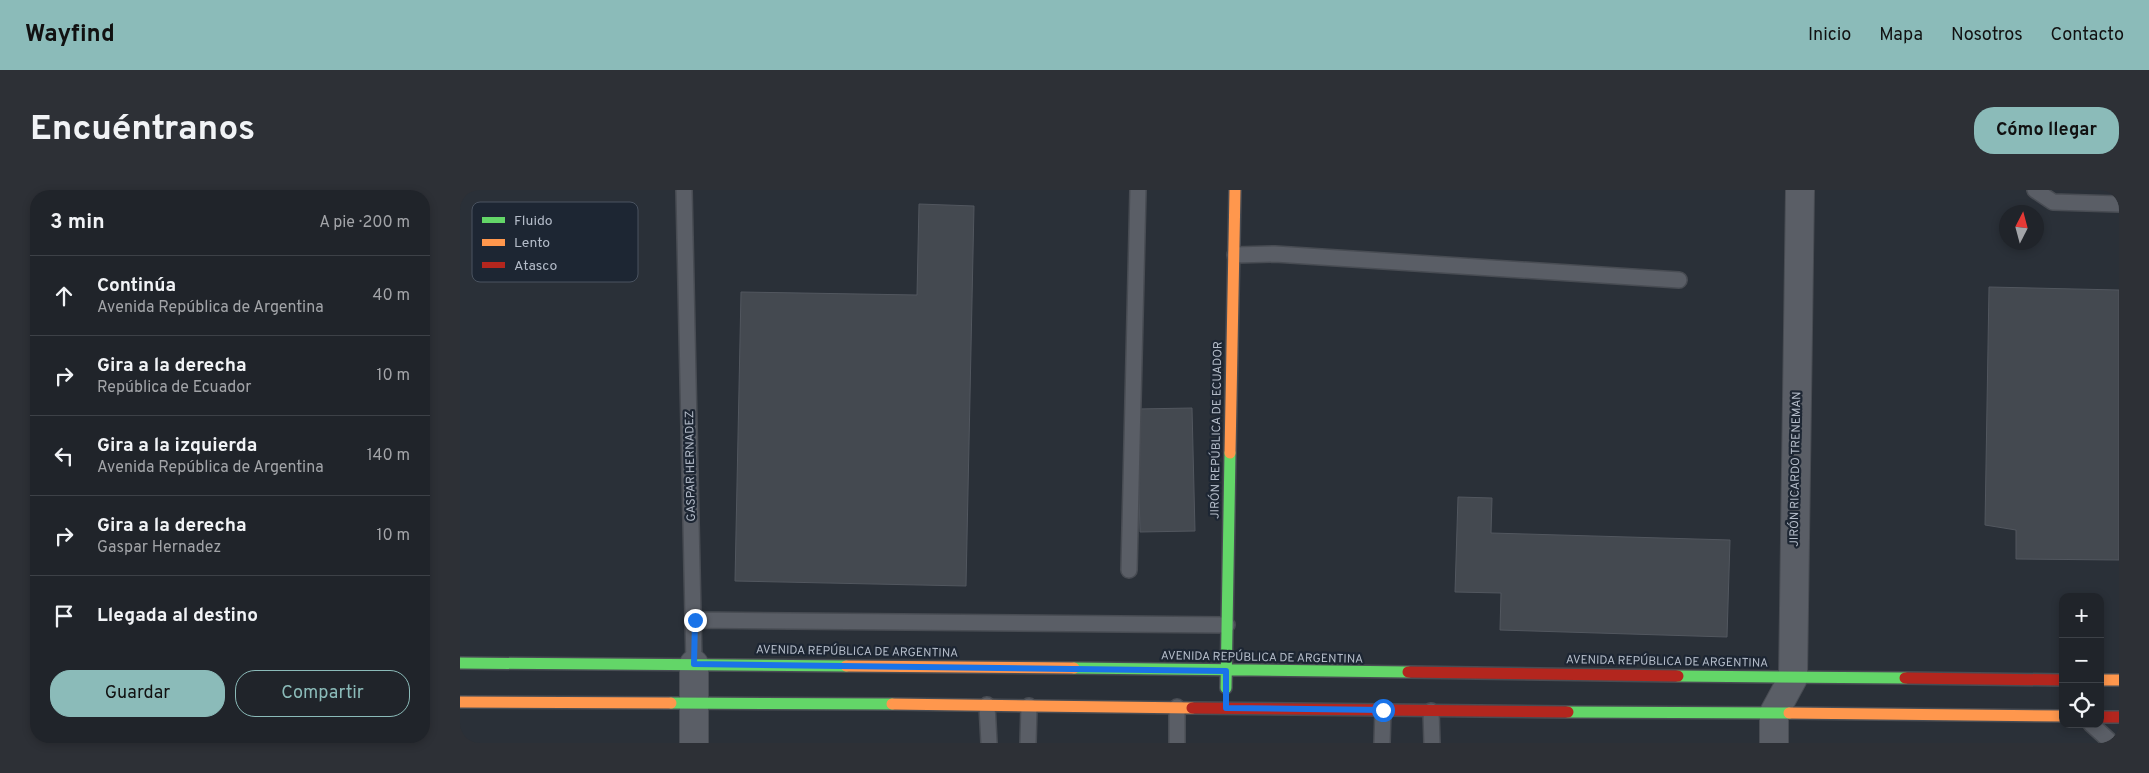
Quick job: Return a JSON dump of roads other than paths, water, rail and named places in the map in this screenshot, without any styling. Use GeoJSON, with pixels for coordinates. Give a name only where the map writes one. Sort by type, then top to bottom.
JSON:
{"type":"FeatureCollection","features":[{"type":"Feature","properties":{"kind":"main road","name":"JIRÓN REPÚBLICA DE ECUADOR"},"geometry":{"type":"LineString","coordinates":[[1226,708],[1235,190]]}},
{"type":"Feature","properties":{"kind":"main road","name":"AVENIDA REPÚBLICA DE ARGENTINA"},"geometry":{"type":"LineString","coordinates":[[460,663],[2059,680]]}},
{"type":"Feature","properties":{"kind":"main road"},"geometry":{"type":"LineString","coordinates":[[2104,680],[2119,680]]}},
{"type":"Feature","properties":{"kind":"main road"},"geometry":{"type":"LineString","coordinates":[[460,702],[987,705],[2059,716]]}},
{"type":"Feature","properties":{"kind":"main road"},"geometry":{"type":"LineString","coordinates":[[2104,717],[2119,717]]}},
{"type":"Feature","properties":{"kind":"street","name":"JIRÓN RICARDO TRENEMAN"},"geometry":{"type":"LineString","coordinates":[[1774,743],[1774,712],[1793,678],[1800,190]]}},
{"type":"Feature","properties":{"kind":"street","name":"GASPAR HERNADEZ"},"geometry":{"type":"LineString","coordinates":[[694,664],[694,743]]}},
{"type":"Feature","properties":{"kind":"lane","name":"GASPAR HERNADEZ"},"geometry":{"type":"LineString","coordinates":[[684,190],[695,620],[694,664]]}},
{"type":"Feature","properties":{"kind":"lane"},"geometry":{"type":"LineString","coordinates":[[1129,570],[1138,190]]}},
{"type":"Feature","properties":{"kind":"lane"},"geometry":{"type":"LineString","coordinates":[[2035,190],[2053,202],[2119,204]]}},
{"type":"Feature","properties":{"kind":"lane"},"geometry":{"type":"LineString","coordinates":[[1235,255],[1275,254],[1680,280]]}},
{"type":"Feature","properties":{"kind":"lane"},"geometry":{"type":"LineString","coordinates":[[695,620],[1227,625]]}},
{"type":"Feature","properties":{"kind":"lane"},"geometry":{"type":"LineString","coordinates":[[987,705],[989,743]]}},
{"type":"Feature","properties":{"kind":"lane"},"geometry":{"type":"LineString","coordinates":[[1028,743],[1029,706]]}},
{"type":"Feature","properties":{"kind":"lane"},"geometry":{"type":"LineString","coordinates":[[1177,707],[1177,743]]}},
{"type":"Feature","properties":{"kind":"lane"},"geometry":{"type":"LineString","coordinates":[[1382,743],[1383,710]]}},
{"type":"Feature","properties":{"kind":"lane"},"geometry":{"type":"LineString","coordinates":[[1431,711],[1432,743]]}},
{"type":"Feature","properties":{"kind":"lane"},"geometry":{"type":"LineString","coordinates":[[2096,728],[2112,743]]}}]}
